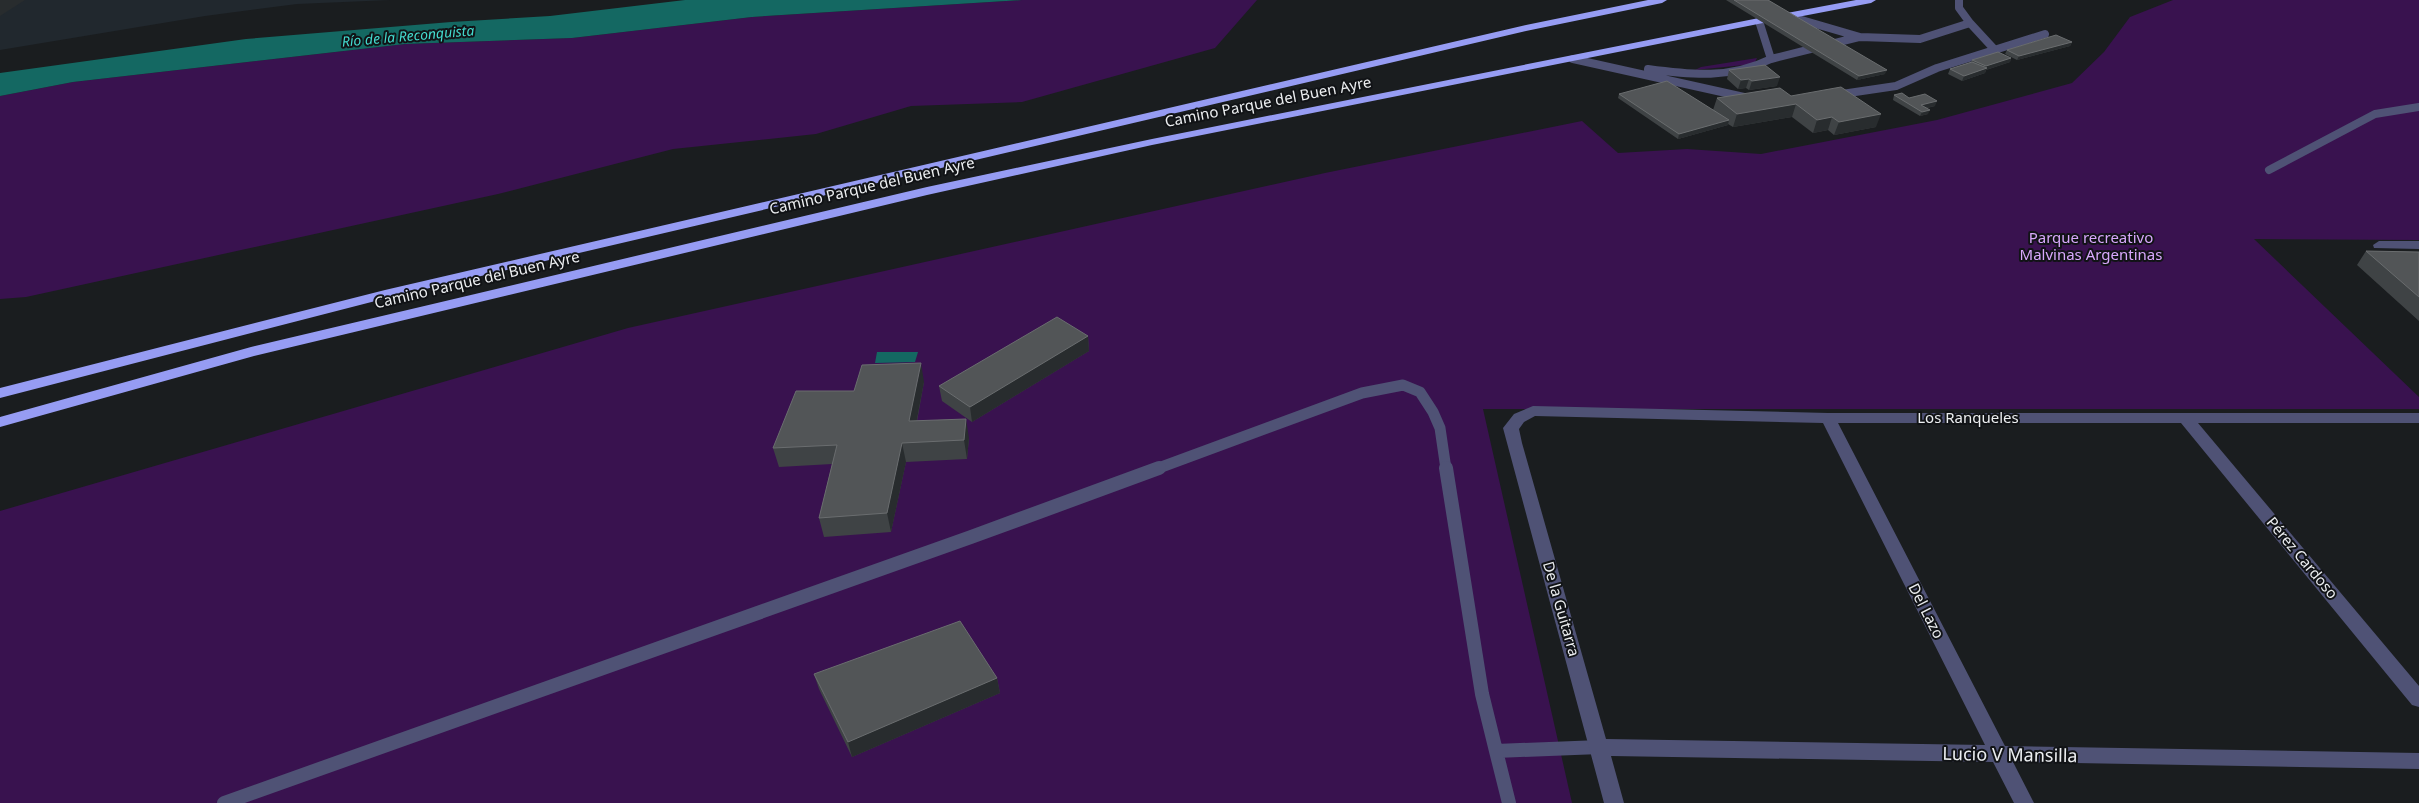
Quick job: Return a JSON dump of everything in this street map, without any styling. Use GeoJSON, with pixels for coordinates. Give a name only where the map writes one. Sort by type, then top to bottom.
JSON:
{"type":"FeatureCollection","features":[{"type":"Feature","properties":{"kind":"highway","name":"Camino Parque del Buen Ayre"},"geometry":{"type":"LineString","coordinates":[[0,393],[385,294],[1526,28],[1662,0]]}},
{"type":"Feature","properties":{"kind":"highway"},"geometry":{"type":"LineString","coordinates":[[1786,16],[1871,0]]}},
{"type":"Feature","properties":{"kind":"highway","name":"Camino Parque del Buen Ayre"},"geometry":{"type":"LineString","coordinates":[[0,422],[251,352],[927,191],[1152,142],[1760,21]]}},
{"type":"Feature","properties":{"kind":"street"},"geometry":{"type":"LineString","coordinates":[[2379,245],[2419,245]]}},
{"type":"Feature","properties":{"kind":"street","name":"Los Ranqueles"},"geometry":{"type":"LineString","coordinates":[[1519,418],[1533,411],[1828,418],[2419,418]]}},
{"type":"Feature","properties":{"kind":"street","name":"Pérez Cardoso"},"geometry":{"type":"LineString","coordinates":[[2184,417],[2419,699]]}},
{"type":"Feature","properties":{"kind":"street","name":"De la Guitarra"},"geometry":{"type":"LineString","coordinates":[[1519,418],[1511,428],[1514,443],[1614,803]]}},
{"type":"Feature","properties":{"kind":"street","name":"Del Lazo"},"geometry":{"type":"LineString","coordinates":[[1828,418],[2024,803]]}},
{"type":"Feature","properties":{"kind":"street","name":"Lucio V Mansilla"},"geometry":{"type":"LineString","coordinates":[[1600,747],[2419,761]]}},
{"type":"Feature","properties":{"kind":"lane"},"geometry":{"type":"LineString","coordinates":[[1959,0],[1959,8],[1994,50]]}},
{"type":"Feature","properties":{"kind":"lane"},"geometry":{"type":"LineString","coordinates":[[1786,16],[1860,37],[1920,39],[1970,23]]}},
{"type":"Feature","properties":{"kind":"lane"},"geometry":{"type":"LineString","coordinates":[[1760,21],[1771,59]]}},
{"type":"Feature","properties":{"kind":"lane"},"geometry":{"type":"LineString","coordinates":[[1827,95],[1896,86],[1937,68],[2045,34]]}},
{"type":"Feature","properties":{"kind":"lane"},"geometry":{"type":"LineString","coordinates":[[1573,59],[1706,76],[1754,69],[1771,59],[1860,37]]}},
{"type":"Feature","properties":{"kind":"lane"},"geometry":{"type":"LineString","coordinates":[[1573,59],[1732,96],[1752,98]]}},
{"type":"Feature","properties":{"kind":"lane"},"geometry":{"type":"LineString","coordinates":[[2269,170],[2376,114],[2419,107]]}},
{"type":"Feature","properties":{"kind":"lane"},"geometry":{"type":"LineString","coordinates":[[224,803],[962,540],[1362,393],[1390,385],[1405,384],[1419,390],[1432,408],[1440,428],[1482,694],[1508,803]]}},
{"type":"Feature","properties":{"kind":"lane"},"geometry":{"type":"LineString","coordinates":[[1496,750],[1600,747]]}},
{"type":"Feature","properties":{"kind":"shaded area"},"geometry":{"type":"Polygon","coordinates":[[[0,0],[390,0],[297,4],[205,16],[0,50],[0,0]]]}},
{"type":"Feature","properties":{"kind":"green space"},"geometry":{"type":"Polygon","coordinates":[[[1022,0],[1257,0],[1215,48],[1022,102],[911,106],[816,134],[673,149],[498,194],[26,297],[0,299],[0,96],[73,82],[405,44],[572,38],[752,17],[1022,0]]]}},
{"type":"Feature","properties":{"kind":"green space","name":"Parque recreativo Malvinas Argentinas"},"geometry":{"type":"Polygon","coordinates":[[[2173,0],[2419,0],[2419,240],[2254,239],[2419,397],[2419,409],[1483,409],[1572,803],[0,803],[0,511],[628,328],[1325,173],[1582,121],[1618,153],[1687,149],[1761,154],[1937,120],[2072,83],[2104,52],[2130,17],[2173,0]]]}},
{"type":"Feature","properties":{"kind":"green space"},"geometry":{"type":"Polygon","coordinates":[[[1757,58],[1754,64],[1695,70],[1701,67],[1757,58]]]}},
{"type":"Feature","properties":{"kind":"water","name":"Río de la Reconquista"},"geometry":{"type":"Polygon","coordinates":[[[685,0],[1022,0],[752,17],[572,38],[405,44],[73,82],[0,96],[0,73],[246,39],[550,16],[685,0]]]}},
{"type":"Feature","properties":{"kind":"water"},"geometry":{"type":"Polygon","coordinates":[[[877,352],[918,352],[915,362],[875,363],[877,352]]]}},
{"type":"Feature","properties":{"kind":"building"},"geometry":{"type":"Polygon","coordinates":[[[1734,0],[1768,0],[1887,70],[1859,76],[1734,0]]]}},
{"type":"Feature","properties":{"kind":"building"},"geometry":{"type":"Polygon","coordinates":[[[2056,35],[2072,42],[2019,56],[2007,50],[2056,35]]]}},
{"type":"Feature","properties":{"kind":"building"},"geometry":{"type":"Polygon","coordinates":[[[1998,52],[2011,58],[1986,66],[1972,60],[1998,52]]]}},
{"type":"Feature","properties":{"kind":"building"},"geometry":{"type":"Polygon","coordinates":[[[1972,62],[1987,68],[1964,76],[1950,69],[1972,62]]]}},
{"type":"Feature","properties":{"kind":"building"},"geometry":{"type":"Polygon","coordinates":[[[1765,65],[1780,77],[1752,81],[1749,79],[1741,80],[1729,70],[1765,65]]]}},
{"type":"Feature","properties":{"kind":"building"},"geometry":{"type":"Polygon","coordinates":[[[1667,81],[1729,120],[1679,134],[1619,94],[1667,81]]]}},
{"type":"Feature","properties":{"kind":"building"},"geometry":{"type":"Polygon","coordinates":[[[1841,87],[1881,114],[1839,122],[1832,117],[1817,120],[1796,104],[1737,114],[1717,98],[1780,88],[1791,96],[1841,87]]]}},
{"type":"Feature","properties":{"kind":"building"},"geometry":{"type":"Polygon","coordinates":[[[1902,93],[1909,98],[1925,94],[1937,101],[1921,105],[1930,110],[1922,112],[1894,95],[1902,93]]]}},
{"type":"Feature","properties":{"kind":"building"},"geometry":{"type":"Polygon","coordinates":[[[2366,251],[2419,252],[2419,297],[2366,251]]]}},
{"type":"Feature","properties":{"kind":"building"},"geometry":{"type":"Polygon","coordinates":[[[1057,317],[1088,336],[970,407],[939,386],[1057,317]]]}},
{"type":"Feature","properties":{"kind":"building"},"geometry":{"type":"Polygon","coordinates":[[[921,363],[909,421],[966,419],[964,440],[902,443],[887,513],[819,518],[837,445],[773,448],[796,391],[854,391],[862,365],[921,363]]]}},
{"type":"Feature","properties":{"kind":"building"},"geometry":{"type":"Polygon","coordinates":[[[960,621],[997,678],[848,742],[814,674],[960,621]]]}}]}
